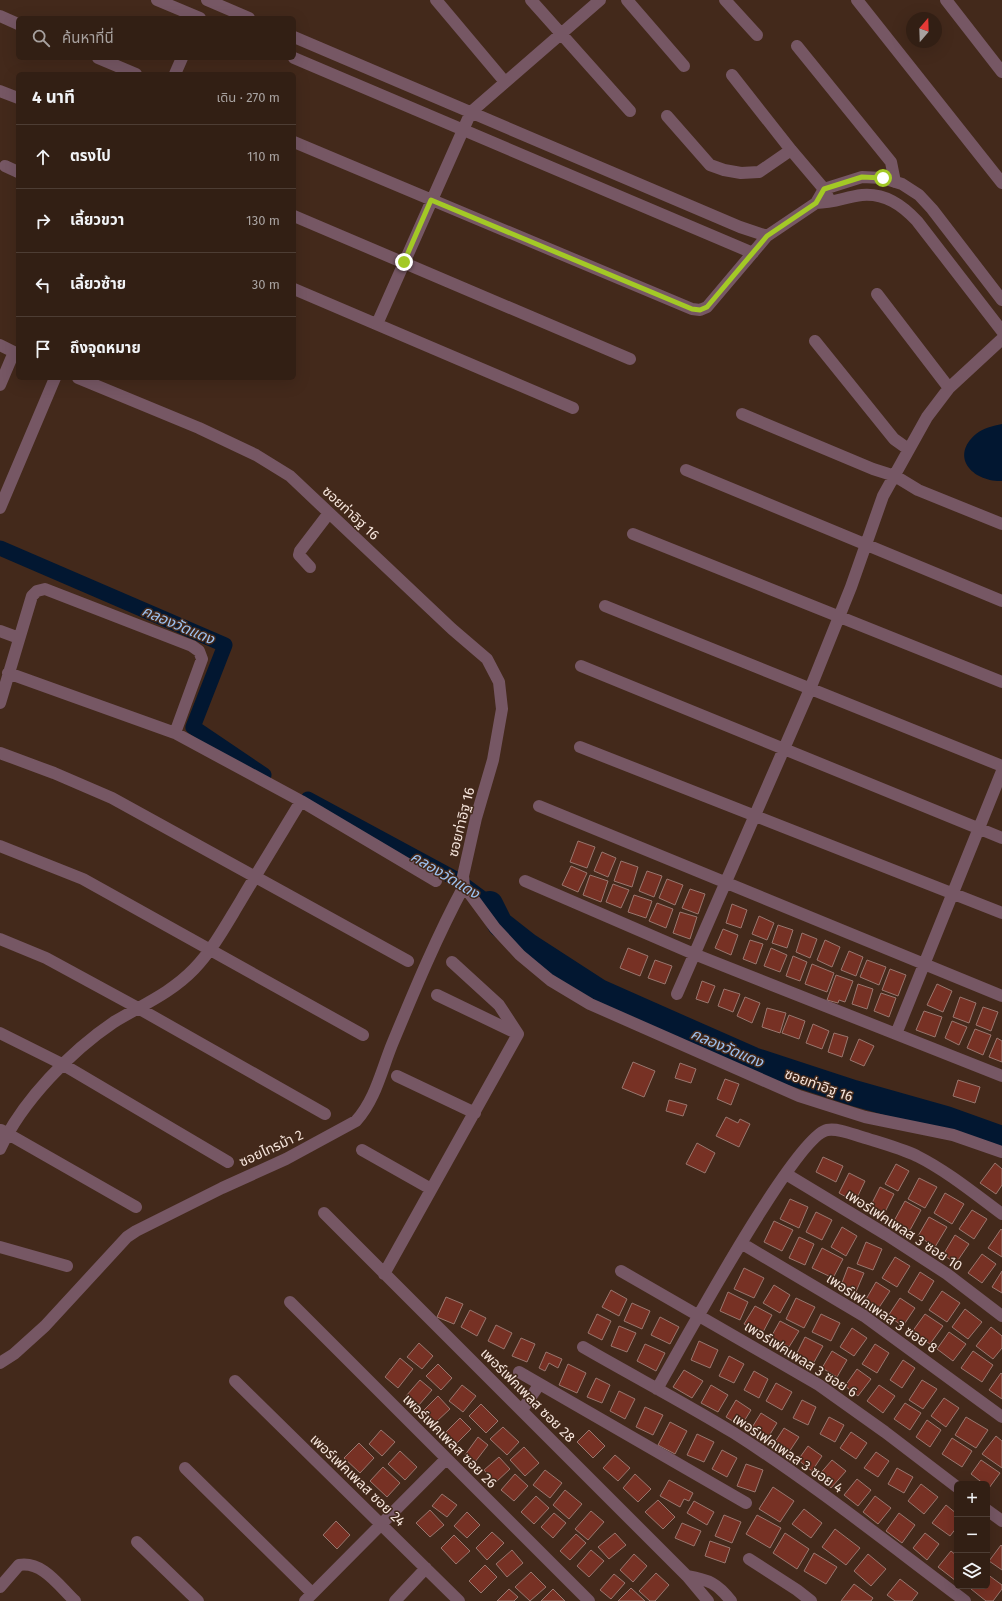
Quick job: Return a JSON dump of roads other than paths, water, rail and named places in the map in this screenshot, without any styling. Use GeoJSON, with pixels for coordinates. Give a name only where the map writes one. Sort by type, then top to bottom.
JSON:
{"type":"FeatureCollection","features":[{"type":"Feature","properties":{"kind":"street"},"geometry":{"type":"LineString","coordinates":[[157,0],[194,16]]}},
{"type":"Feature","properties":{"kind":"street"},"geometry":{"type":"LineString","coordinates":[[200,16],[206,0],[244,16]]}},
{"type":"Feature","properties":{"kind":"street"},"geometry":{"type":"LineString","coordinates":[[436,0],[505,82]]}},
{"type":"Feature","properties":{"kind":"street"},"geometry":{"type":"LineString","coordinates":[[531,0],[630,111]]}},
{"type":"Feature","properties":{"kind":"street"},"geometry":{"type":"LineString","coordinates":[[377,324],[471,112],[600,0]]}},
{"type":"Feature","properties":{"kind":"street"},"geometry":{"type":"LineString","coordinates":[[627,0],[684,66]]}},
{"type":"Feature","properties":{"kind":"street"},"geometry":{"type":"LineString","coordinates":[[725,0],[757,35]]}},
{"type":"Feature","properties":{"kind":"street"},"geometry":{"type":"LineString","coordinates":[[857,0],[1002,183]]}},
{"type":"Feature","properties":{"kind":"street"},"geometry":{"type":"LineString","coordinates":[[946,0],[1002,72]]}},
{"type":"Feature","properties":{"kind":"street"},"geometry":{"type":"LineString","coordinates":[[0,16],[16,23]]}},
{"type":"Feature","properties":{"kind":"street"},"geometry":{"type":"LineString","coordinates":[[296,38],[740,227],[767,236]]}},
{"type":"Feature","properties":{"kind":"street"},"geometry":{"type":"LineString","coordinates":[[797,46],[891,162],[895,182]]}},
{"type":"Feature","properties":{"kind":"street"},"geometry":{"type":"LineString","coordinates":[[296,59],[753,253]]}},
{"type":"Feature","properties":{"kind":"street"},"geometry":{"type":"LineString","coordinates":[[103,60],[131,72]]}},
{"type":"Feature","properties":{"kind":"street"},"geometry":{"type":"LineString","coordinates":[[177,72],[181,60]]}},
{"type":"Feature","properties":{"kind":"street"},"geometry":{"type":"LineString","coordinates":[[732,75],[824,189],[830,203]]}},
{"type":"Feature","properties":{"kind":"street"},"geometry":{"type":"LineString","coordinates":[[0,91],[16,97]]}},
{"type":"Feature","properties":{"kind":"street"},"geometry":{"type":"LineString","coordinates":[[667,116],[710,165],[724,170],[741,173],[758,172],[791,150]]}},
{"type":"Feature","properties":{"kind":"street"},"geometry":{"type":"LineString","coordinates":[[296,143],[692,309],[700,310],[707,307],[767,236],[816,203],[824,189],[862,177],[883,178],[902,184],[919,195],[932,209],[1002,300]]}},
{"type":"Feature","properties":{"kind":"street"},"geometry":{"type":"LineString","coordinates":[[5,166],[16,171]]}},
{"type":"Feature","properties":{"kind":"street"},"geometry":{"type":"LineString","coordinates":[[647,208],[654,190]]}},
{"type":"Feature","properties":{"kind":"street"},"geometry":{"type":"LineString","coordinates":[[816,203],[830,203],[862,195],[893,201],[906,209],[917,220],[1002,331]]}},
{"type":"Feature","properties":{"kind":"street"},"geometry":{"type":"LineString","coordinates":[[296,217],[630,359]]}},
{"type":"Feature","properties":{"kind":"street"},"geometry":{"type":"LineString","coordinates":[[296,290],[573,408]]}},
{"type":"Feature","properties":{"kind":"street"},"geometry":{"type":"LineString","coordinates":[[877,294],[949,388]]}},
{"type":"Feature","properties":{"kind":"street"},"geometry":{"type":"LineString","coordinates":[[677,994],[810,689],[866,545],[883,496],[927,417],[949,388],[1002,339]]}},
{"type":"Feature","properties":{"kind":"street"},"geometry":{"type":"LineString","coordinates":[[815,341],[894,440],[908,449]]}},
{"type":"Feature","properties":{"kind":"street"},"geometry":{"type":"LineString","coordinates":[[0,345],[16,353],[0,385]]}},
{"type":"Feature","properties":{"kind":"street"},"geometry":{"type":"LineString","coordinates":[[0,508],[54,380]]}},
{"type":"Feature","properties":{"kind":"street","name":"ซอยท่าอิฐ 16"},"geometry":{"type":"LineString","coordinates":[[83,380],[199,428],[256,455],[290,476],[452,629],[487,659],[499,682],[502,709],[494,760],[476,818],[463,876],[464,886],[495,928],[520,955],[550,980],[590,1004],[799,1096],[865,1117],[953,1135],[1002,1152]]}},
{"type":"Feature","properties":{"kind":"street"},"geometry":{"type":"LineString","coordinates":[[742,414],[873,469],[895,476],[918,490],[1002,524]]}},
{"type":"Feature","properties":{"kind":"street"},"geometry":{"type":"LineString","coordinates":[[686,470],[1002,600]]}},
{"type":"Feature","properties":{"kind":"street"},"geometry":{"type":"LineString","coordinates":[[310,567],[301,559],[299,555],[300,551],[329,513]]}},
{"type":"Feature","properties":{"kind":"street"},"geometry":{"type":"LineString","coordinates":[[634,534],[1002,682]]}},
{"type":"Feature","properties":{"kind":"street"},"geometry":{"type":"LineString","coordinates":[[0,703],[18,638],[32,596],[37,590],[45,589],[192,646],[199,651],[202,660],[175,734]]}},
{"type":"Feature","properties":{"kind":"street"},"geometry":{"type":"LineString","coordinates":[[605,606],[1002,766]]}},
{"type":"Feature","properties":{"kind":"street"},"geometry":{"type":"LineString","coordinates":[[0,631],[18,638]]}},
{"type":"Feature","properties":{"kind":"street"},"geometry":{"type":"LineString","coordinates":[[581,666],[1002,838]]}},
{"type":"Feature","properties":{"kind":"street"},"geometry":{"type":"LineString","coordinates":[[8,673],[175,734],[301,800],[436,881]]}},
{"type":"Feature","properties":{"kind":"street"},"geometry":{"type":"LineString","coordinates":[[580,747],[1002,913]]}},
{"type":"Feature","properties":{"kind":"street"},"geometry":{"type":"LineString","coordinates":[[0,753],[112,798],[408,961]]}},
{"type":"Feature","properties":{"kind":"street"},"geometry":{"type":"LineString","coordinates":[[896,1034],[1002,771]]}},
{"type":"Feature","properties":{"kind":"street"},"geometry":{"type":"LineString","coordinates":[[0,1149],[4,1131],[62,1064],[92,1039],[138,1008],[155,1000],[177,985],[210,951],[301,800]]}},
{"type":"Feature","properties":{"kind":"street"},"geometry":{"type":"LineString","coordinates":[[539,806],[725,884],[1002,996]]}},
{"type":"Feature","properties":{"kind":"street"},"geometry":{"type":"LineString","coordinates":[[0,846],[83,879],[363,1036]]}},
{"type":"Feature","properties":{"kind":"street"},"geometry":{"type":"LineString","coordinates":[[525,881],[694,954],[1002,1076]]}},
{"type":"Feature","properties":{"kind":"street","name":"ซอยไทรม้า 2"},"geometry":{"type":"LineString","coordinates":[[0,1363],[14,1354],[45,1326],[127,1238],[136,1231],[222,1188],[286,1159],[356,1121],[364,1112],[373,1095],[415,991],[450,913],[464,886]]}},
{"type":"Feature","properties":{"kind":"street"},"geometry":{"type":"LineString","coordinates":[[0,939],[46,958],[138,1008],[325,1114]]}},
{"type":"Feature","properties":{"kind":"street"},"geometry":{"type":"LineString","coordinates":[[452,962],[499,1005],[518,1034]]}},
{"type":"Feature","properties":{"kind":"street"},"geometry":{"type":"LineString","coordinates":[[438,995],[518,1034]]}},
{"type":"Feature","properties":{"kind":"street"},"geometry":{"type":"LineString","coordinates":[[0,1032],[62,1064],[228,1162]]}},
{"type":"Feature","properties":{"kind":"street"},"geometry":{"type":"LineString","coordinates":[[384,1274],[518,1034]]}},
{"type":"Feature","properties":{"kind":"street"},"geometry":{"type":"LineString","coordinates":[[397,1076],[475,1112]]}},
{"type":"Feature","properties":{"kind":"street"},"geometry":{"type":"LineString","coordinates":[[657,1389],[741,1243],[800,1152],[815,1136],[826,1130],[837,1130],[853,1134],[916,1156],[935,1166],[1002,1214]]}},
{"type":"Feature","properties":{"kind":"street"},"geometry":{"type":"LineString","coordinates":[[4,1131],[136,1207]]}},
{"type":"Feature","properties":{"kind":"street"},"geometry":{"type":"LineString","coordinates":[[362,1150],[431,1190]]}},
{"type":"Feature","properties":{"kind":"street","name":"เพอร์เฟคเพลส 3 ซอย 10"},"geometry":{"type":"LineString","coordinates":[[786,1174],[900,1243],[947,1274],[1002,1316]]}},
{"type":"Feature","properties":{"kind":"street","name":"เพอร์เฟคเพลส ซอย 28"},"geometry":{"type":"LineString","coordinates":[[324,1213],[687,1576],[708,1601]]}},
{"type":"Feature","properties":{"kind":"street","name":"เพอร์เฟคเพลส 3 ซอย 8"},"geometry":{"type":"LineString","coordinates":[[741,1243],[864,1316],[1002,1417]]}},
{"type":"Feature","properties":{"kind":"street"},"geometry":{"type":"LineString","coordinates":[[0,1247],[67,1266]]}},
{"type":"Feature","properties":{"kind":"street","name":"เพอร์เฟคเพลส 3 ซอย 6"},"geometry":{"type":"LineString","coordinates":[[621,1271],[819,1385],[954,1485]]}},
{"type":"Feature","properties":{"kind":"street","name":"เพอร์เฟคเพลส ซอย 26"},"geometry":{"type":"LineString","coordinates":[[290,1302],[589,1601]]}},
{"type":"Feature","properties":{"kind":"street","name":"เพอร์เฟคเพลส 3 ซอย 4"},"geometry":{"type":"LineString","coordinates":[[583,1347],[733,1433],[768,1455],[965,1601]]}},
{"type":"Feature","properties":{"kind":"street"},"geometry":{"type":"LineString","coordinates":[[519,1372],[539,1385],[746,1503]]}},
{"type":"Feature","properties":{"kind":"street","name":"เพอร์เฟคเพลส ซอย 24"},"geometry":{"type":"LineString","coordinates":[[235,1381],[459,1601]]}},
{"type":"Feature","properties":{"kind":"street"},"geometry":{"type":"LineString","coordinates":[[522,1410],[539,1385]]}},
{"type":"Feature","properties":{"kind":"street"},"geometry":{"type":"LineString","coordinates":[[185,1468],[309,1597],[446,1459]]}},
{"type":"Feature","properties":{"kind":"street"},"geometry":{"type":"LineString","coordinates":[[990,1512],[1002,1521]]}},
{"type":"Feature","properties":{"kind":"street"},"geometry":{"type":"LineString","coordinates":[[137,1542],[198,1601]]}},
{"type":"Feature","properties":{"kind":"street"},"geometry":{"type":"LineString","coordinates":[[749,1559],[797,1590],[811,1601]]}},
{"type":"Feature","properties":{"kind":"street"},"geometry":{"type":"LineString","coordinates":[[0,1587],[19,1565],[33,1564],[45,1571],[75,1601]]}},
{"type":"Feature","properties":{"kind":"street"},"geometry":{"type":"LineString","coordinates":[[396,1601],[426,1568]]}},
{"type":"Feature","properties":{"kind":"street"},"geometry":{"type":"LineString","coordinates":[[687,1576],[716,1584],[731,1601]]}},
{"type":"Feature","properties":{"kind":"water"},"geometry":{"type":"Polygon","coordinates":[[[1002,424],[1002,481],[991,480],[974,473],[968,466],[965,459],[965,451],[968,443],[976,434],[982,430],[1002,424]]]}},
{"type":"Feature","properties":{"kind":"waterway","name":"คลองวัดแดง"},"geometry":{"type":"LineString","coordinates":[[0,548],[225,645],[193,727],[264,775]]}},
{"type":"Feature","properties":{"kind":"waterway","name":"คลองวัดแดง"},"geometry":{"type":"LineString","coordinates":[[308,799],[456,879],[490,904]]}},
{"type":"Feature","properties":{"kind":"waterway","name":"คลองวัดแดง"},"geometry":{"type":"LineString","coordinates":[[490,904],[500,924],[528,946],[599,992],[753,1060],[854,1093],[946,1119],[1002,1139]]}}]}
